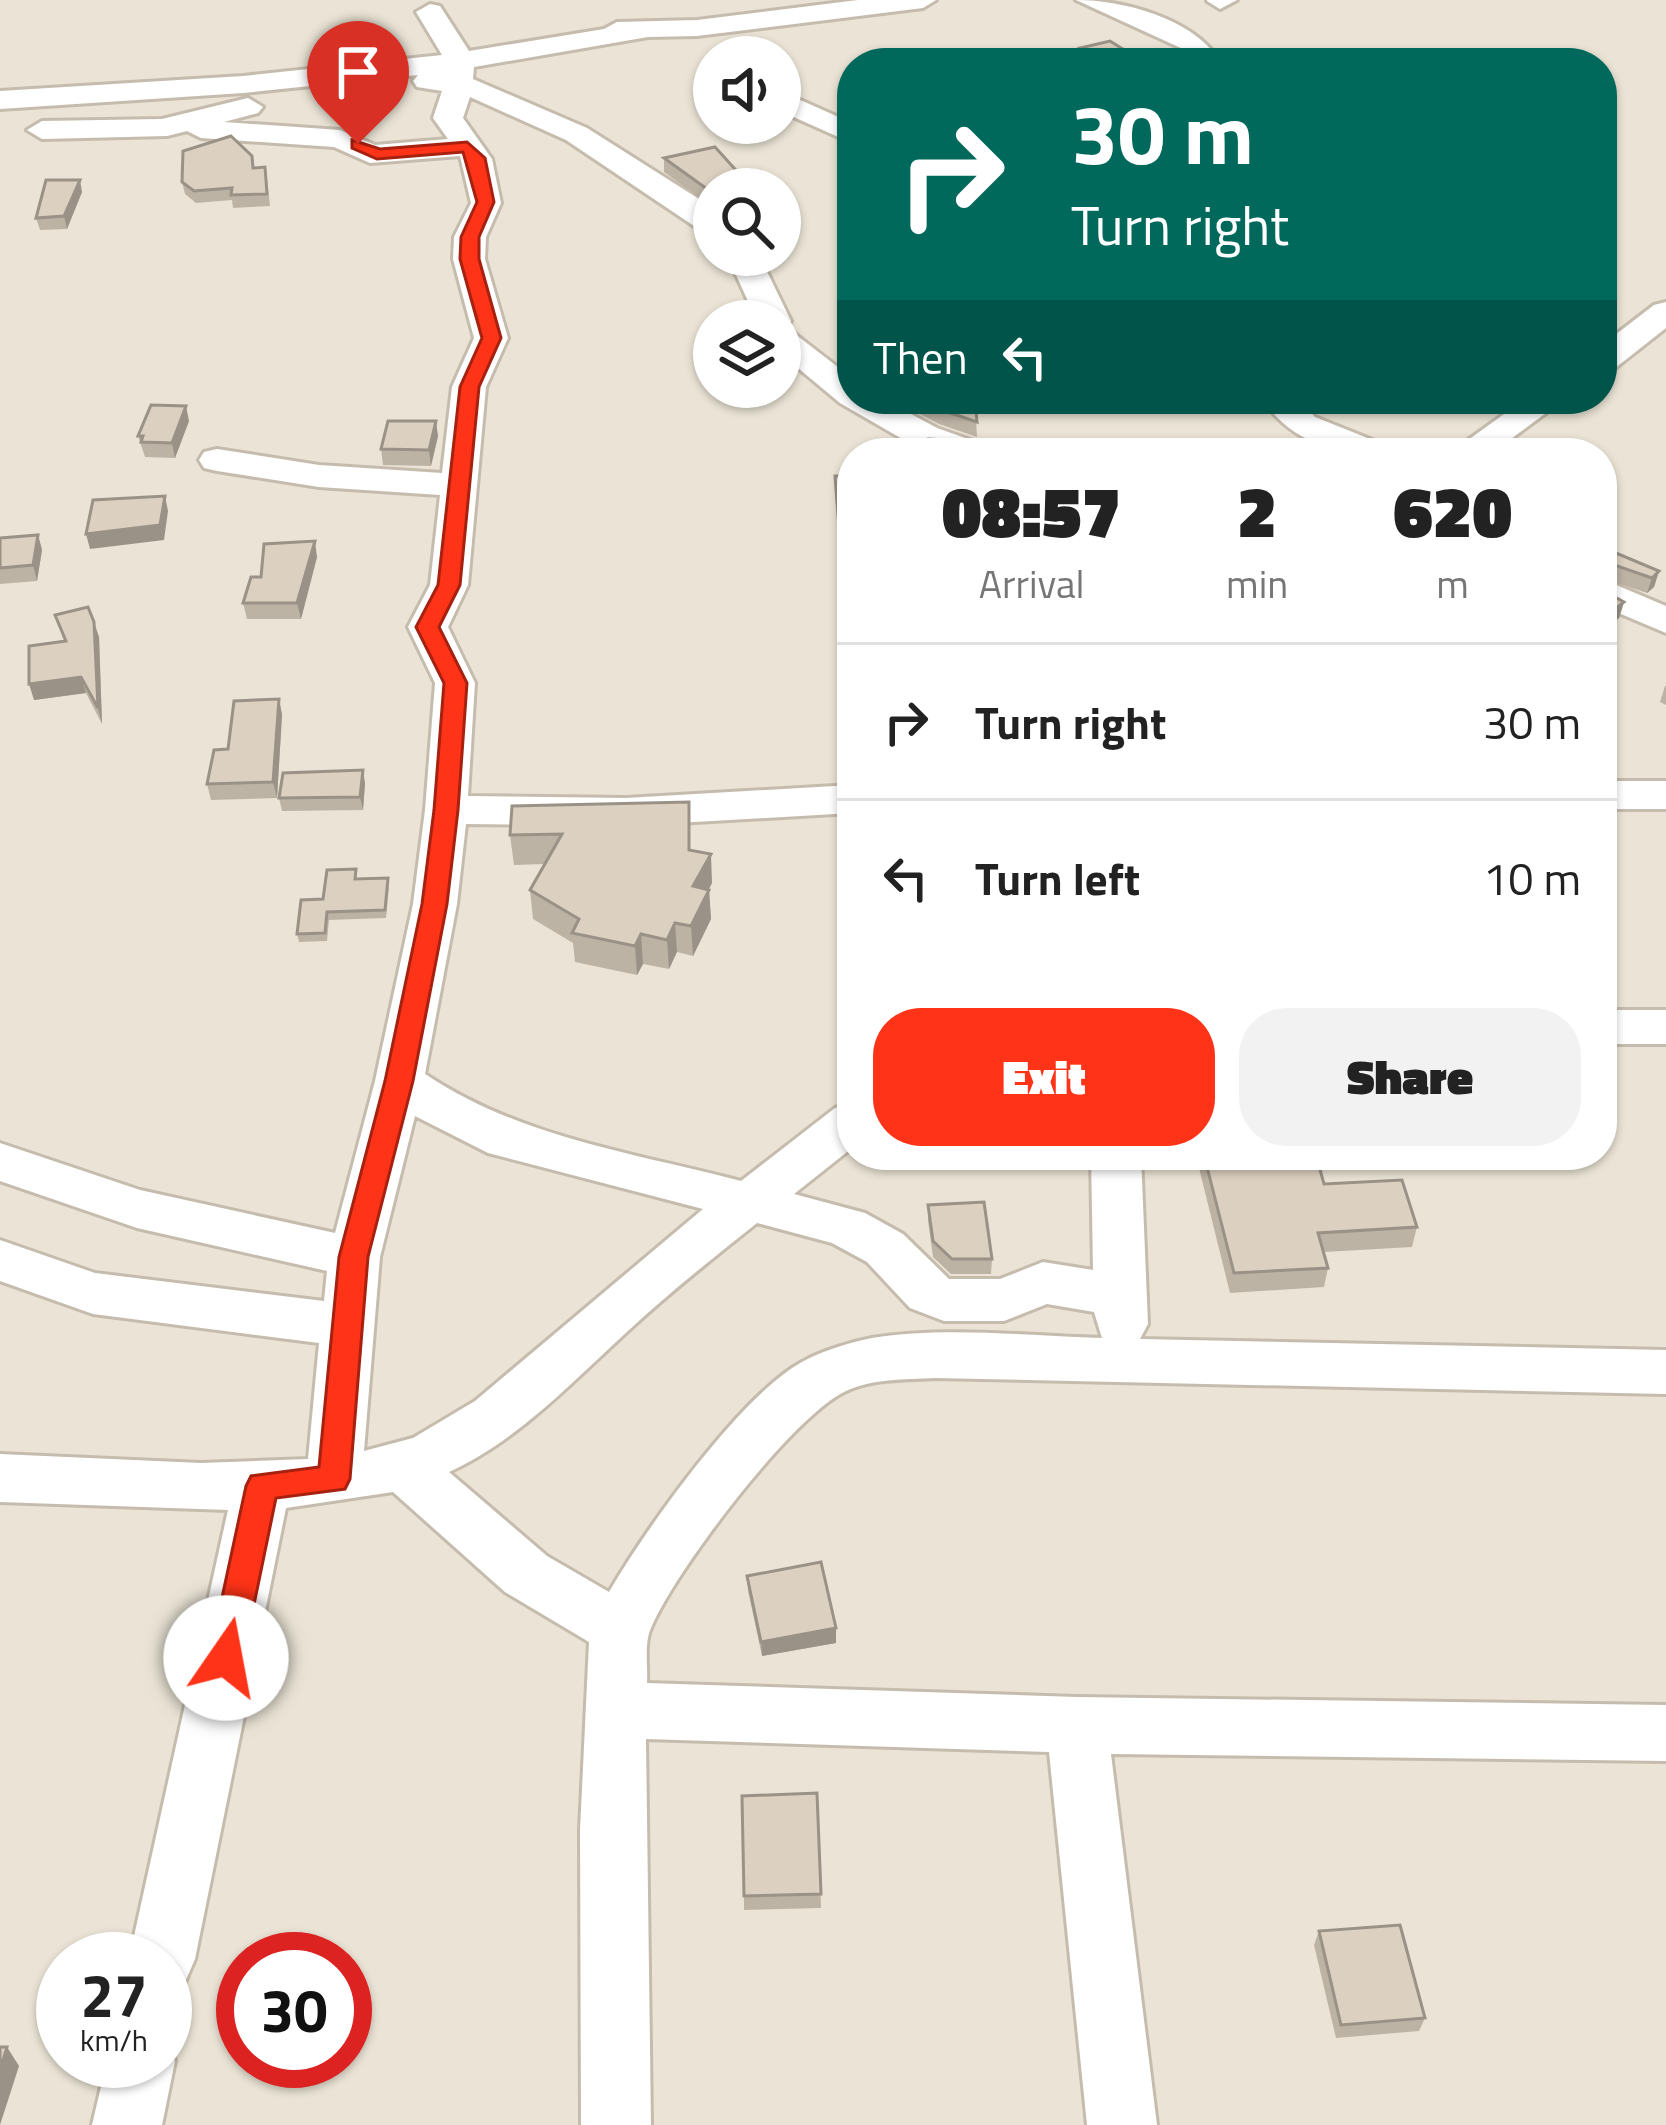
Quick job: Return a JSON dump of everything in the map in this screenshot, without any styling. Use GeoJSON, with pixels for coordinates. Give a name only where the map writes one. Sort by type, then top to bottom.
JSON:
{"type":"FeatureCollection","features":[{"type":"Feature","properties":{"kind":"street"},"geometry":{"type":"LineString","coordinates":[[420,6],[462,25],[517,31],[645,30],[698,28],[923,0]]}},
{"type":"Feature","properties":{"kind":"street"},"geometry":{"type":"LineString","coordinates":[[1089,0],[1197,48]]}},
{"type":"Feature","properties":{"kind":"street"},"geometry":{"type":"LineString","coordinates":[[420,6],[460,71],[632,166],[693,210]]}},
{"type":"Feature","properties":{"kind":"street"},"geometry":{"type":"LineString","coordinates":[[698,28],[705,36]]}},
{"type":"Feature","properties":{"kind":"street"},"geometry":{"type":"LineString","coordinates":[[111,98],[123,117],[162,127],[246,107],[291,104],[320,108],[645,30]]}},
{"type":"Feature","properties":{"kind":"street"},"geometry":{"type":"LineString","coordinates":[[0,100],[111,98],[460,71]]}},
{"type":"Feature","properties":{"kind":"street"},"geometry":{"type":"LineString","coordinates":[[334,1479],[354,1257],[399,1081],[435,904],[446,810],[455,683],[428,627],[449,585],[470,387],[491,338],[470,259],[470,237],[486,202],[476,158],[448,118],[460,71]]}},
{"type":"Feature","properties":{"kind":"street"},"geometry":{"type":"LineString","coordinates":[[111,98],[74,122],[17,132],[162,127],[340,139],[370,154],[467,147]]}},
{"type":"Feature","properties":{"kind":"street"},"geometry":{"type":"LineString","coordinates":[[801,101],[837,100]]}},
{"type":"Feature","properties":{"kind":"street"},"geometry":{"type":"LineString","coordinates":[[801,110],[837,127]]}},
{"type":"Feature","properties":{"kind":"street"},"geometry":{"type":"LineString","coordinates":[[1617,350],[1666,312]]}},
{"type":"Feature","properties":{"kind":"street"},"geometry":{"type":"LineString","coordinates":[[801,354],[837,384]]}},
{"type":"Feature","properties":{"kind":"street"},"geometry":{"type":"LineString","coordinates":[[883,414],[930,438]]}},
{"type":"Feature","properties":{"kind":"street"},"geometry":{"type":"LineString","coordinates":[[1294,414],[1303,424],[1336,438]]}},
{"type":"Feature","properties":{"kind":"street"},"geometry":{"type":"LineString","coordinates":[[1490,438],[1526,414]]}},
{"type":"Feature","properties":{"kind":"street"},"geometry":{"type":"LineString","coordinates":[[217,460],[319,476],[460,485]]}},
{"type":"Feature","properties":{"kind":"street"},"geometry":{"type":"LineString","coordinates":[[1617,598],[1666,621]]}},
{"type":"Feature","properties":{"kind":"street"},"geometry":{"type":"LineString","coordinates":[[1617,795],[1666,794]]}},
{"type":"Feature","properties":{"kind":"street"},"geometry":{"type":"LineString","coordinates":[[446,810],[626,812],[837,801]]}},
{"type":"Feature","properties":{"kind":"street"},"geometry":{"type":"LineString","coordinates":[[1617,1027],[1666,1027]]}},
{"type":"Feature","properties":{"kind":"street"},"geometry":{"type":"LineString","coordinates":[[399,1081],[442,1111],[506,1140],[847,1226],[885,1248],[928,1293],[944,1300],[1004,1300],[1043,1282],[1117,1295]]}},
{"type":"Feature","properties":{"kind":"street"},"geometry":{"type":"LineString","coordinates":[[0,1478],[262,1486],[402,1466],[459,1438],[521,1396],[634,1294],[837,1133]]}},
{"type":"Feature","properties":{"kind":"street"},"geometry":{"type":"LineString","coordinates":[[0,1162],[137,1209],[354,1257]]}},
{"type":"Feature","properties":{"kind":"street"},"geometry":{"type":"LineString","coordinates":[[1116,1170],[1117,1295],[1126,1358]]}},
{"type":"Feature","properties":{"kind":"street"},"geometry":{"type":"LineString","coordinates":[[0,1260],[93,1293],[345,1325]]}},
{"type":"Feature","properties":{"kind":"street"},"geometry":{"type":"LineString","coordinates":[[616,2125],[612,1830],[620,1629],[666,1546],[781,1409],[822,1378],[870,1360],[1126,1358],[1666,1372]]}},
{"type":"Feature","properties":{"kind":"street"},"geometry":{"type":"LineString","coordinates":[[402,1466],[526,1574],[620,1629]]}},
{"type":"Feature","properties":{"kind":"street"},"geometry":{"type":"LineString","coordinates":[[168,1932],[262,1486]]}},
{"type":"Feature","properties":{"kind":"street"},"geometry":{"type":"LineString","coordinates":[[616,1710],[1077,1725],[1666,1733]]}},
{"type":"Feature","properties":{"kind":"street"},"geometry":{"type":"LineString","coordinates":[[1077,1725],[1122,2125]]}},
{"type":"Feature","properties":{"kind":"street"},"geometry":{"type":"LineString","coordinates":[[128,2125],[136,2088]]}},
{"type":"Feature","properties":{"kind":"shaded area"},"geometry":{"type":"Polygon","coordinates":[[[0,0],[1666,0],[1666,2125],[0,2125],[0,0]]]}},
{"type":"Feature","properties":{"kind":"building"},"geometry":{"type":"Polygon","coordinates":[[[1110,41],[1121,48],[1080,48],[1110,41]]]}},
{"type":"Feature","properties":{"kind":"building"},"geometry":{"type":"Polygon","coordinates":[[[231,136],[252,156],[253,168],[265,167],[267,194],[231,195],[232,188],[194,191],[182,182],[183,151],[231,136]]]}},
{"type":"Feature","properties":{"kind":"building"},"geometry":{"type":"Polygon","coordinates":[[[715,147],[734,168],[693,168],[693,179],[664,158],[715,147]]]}},
{"type":"Feature","properties":{"kind":"building"},"geometry":{"type":"Polygon","coordinates":[[[46,180],[80,180],[64,216],[36,218],[46,180]]]}},
{"type":"Feature","properties":{"kind":"building"},"geometry":{"type":"Polygon","coordinates":[[[151,405],[186,406],[172,443],[141,442],[143,436],[138,436],[151,405]]]}},
{"type":"Feature","properties":{"kind":"building"},"geometry":{"type":"Polygon","coordinates":[[[954,414],[976,414],[977,422],[954,414]]]}},
{"type":"Feature","properties":{"kind":"building"},"geometry":{"type":"Polygon","coordinates":[[[388,421],[436,421],[429,450],[381,449],[388,421]]]}},
{"type":"Feature","properties":{"kind":"building"},"geometry":{"type":"Polygon","coordinates":[[[165,496],[160,525],[86,534],[93,500],[165,496]]]}},
{"type":"Feature","properties":{"kind":"building"},"geometry":{"type":"Polygon","coordinates":[[[38,535],[33,565],[0,568],[0,538],[38,535]]]}},
{"type":"Feature","properties":{"kind":"building"},"geometry":{"type":"Polygon","coordinates":[[[315,541],[297,603],[243,603],[251,577],[261,577],[264,544],[315,541]]]}},
{"type":"Feature","properties":{"kind":"building"},"geometry":{"type":"Polygon","coordinates":[[[1617,553],[1659,571],[1652,578],[1617,566],[1617,553]]]}},
{"type":"Feature","properties":{"kind":"building"},"geometry":{"type":"Polygon","coordinates":[[[88,607],[94,622],[98,708],[81,677],[29,684],[29,646],[66,641],[55,615],[88,607]]]}},
{"type":"Feature","properties":{"kind":"building"},"geometry":{"type":"Polygon","coordinates":[[[279,699],[273,782],[207,784],[214,750],[228,749],[234,701],[279,699]]]}},
{"type":"Feature","properties":{"kind":"building"},"geometry":{"type":"Polygon","coordinates":[[[363,770],[360,797],[279,798],[283,773],[363,770]]]}},
{"type":"Feature","properties":{"kind":"building"},"geometry":{"type":"Polygon","coordinates":[[[689,802],[689,850],[711,854],[693,886],[709,890],[691,926],[675,923],[667,940],[641,934],[635,946],[572,933],[579,919],[530,890],[562,834],[510,835],[512,806],[689,802]]]}},
{"type":"Feature","properties":{"kind":"building"},"geometry":{"type":"Polygon","coordinates":[[[356,869],[355,879],[388,878],[385,910],[327,912],[325,933],[297,934],[301,900],[323,899],[327,870],[356,869]]]}},
{"type":"Feature","properties":{"kind":"building"},"geometry":{"type":"Polygon","coordinates":[[[1208,1170],[1320,1170],[1324,1184],[1402,1180],[1417,1227],[1318,1233],[1328,1268],[1234,1273],[1208,1170]]]}},
{"type":"Feature","properties":{"kind":"building"},"geometry":{"type":"Polygon","coordinates":[[[984,1202],[992,1259],[952,1259],[933,1241],[928,1205],[984,1202]]]}},
{"type":"Feature","properties":{"kind":"building"},"geometry":{"type":"Polygon","coordinates":[[[821,1562],[836,1628],[761,1642],[747,1576],[821,1562]]]}},
{"type":"Feature","properties":{"kind":"building"},"geometry":{"type":"Polygon","coordinates":[[[817,1793],[821,1894],[744,1896],[742,1796],[817,1793]]]}},
{"type":"Feature","properties":{"kind":"building"},"geometry":{"type":"Polygon","coordinates":[[[1400,1925],[1425,2018],[1341,2025],[1319,1931],[1400,1925]]]}},
{"type":"Feature","properties":{"kind":"route"},"geometry":{"type":"LineString","coordinates":[[226,1658],[262,1486],[334,1479],[354,1257],[388,1108],[399,1081],[435,904],[446,810],[455,683],[428,627],[449,585],[470,387],[491,338],[470,259],[470,237],[486,202],[476,158],[467,147],[370,154],[358,144]]}}]}
